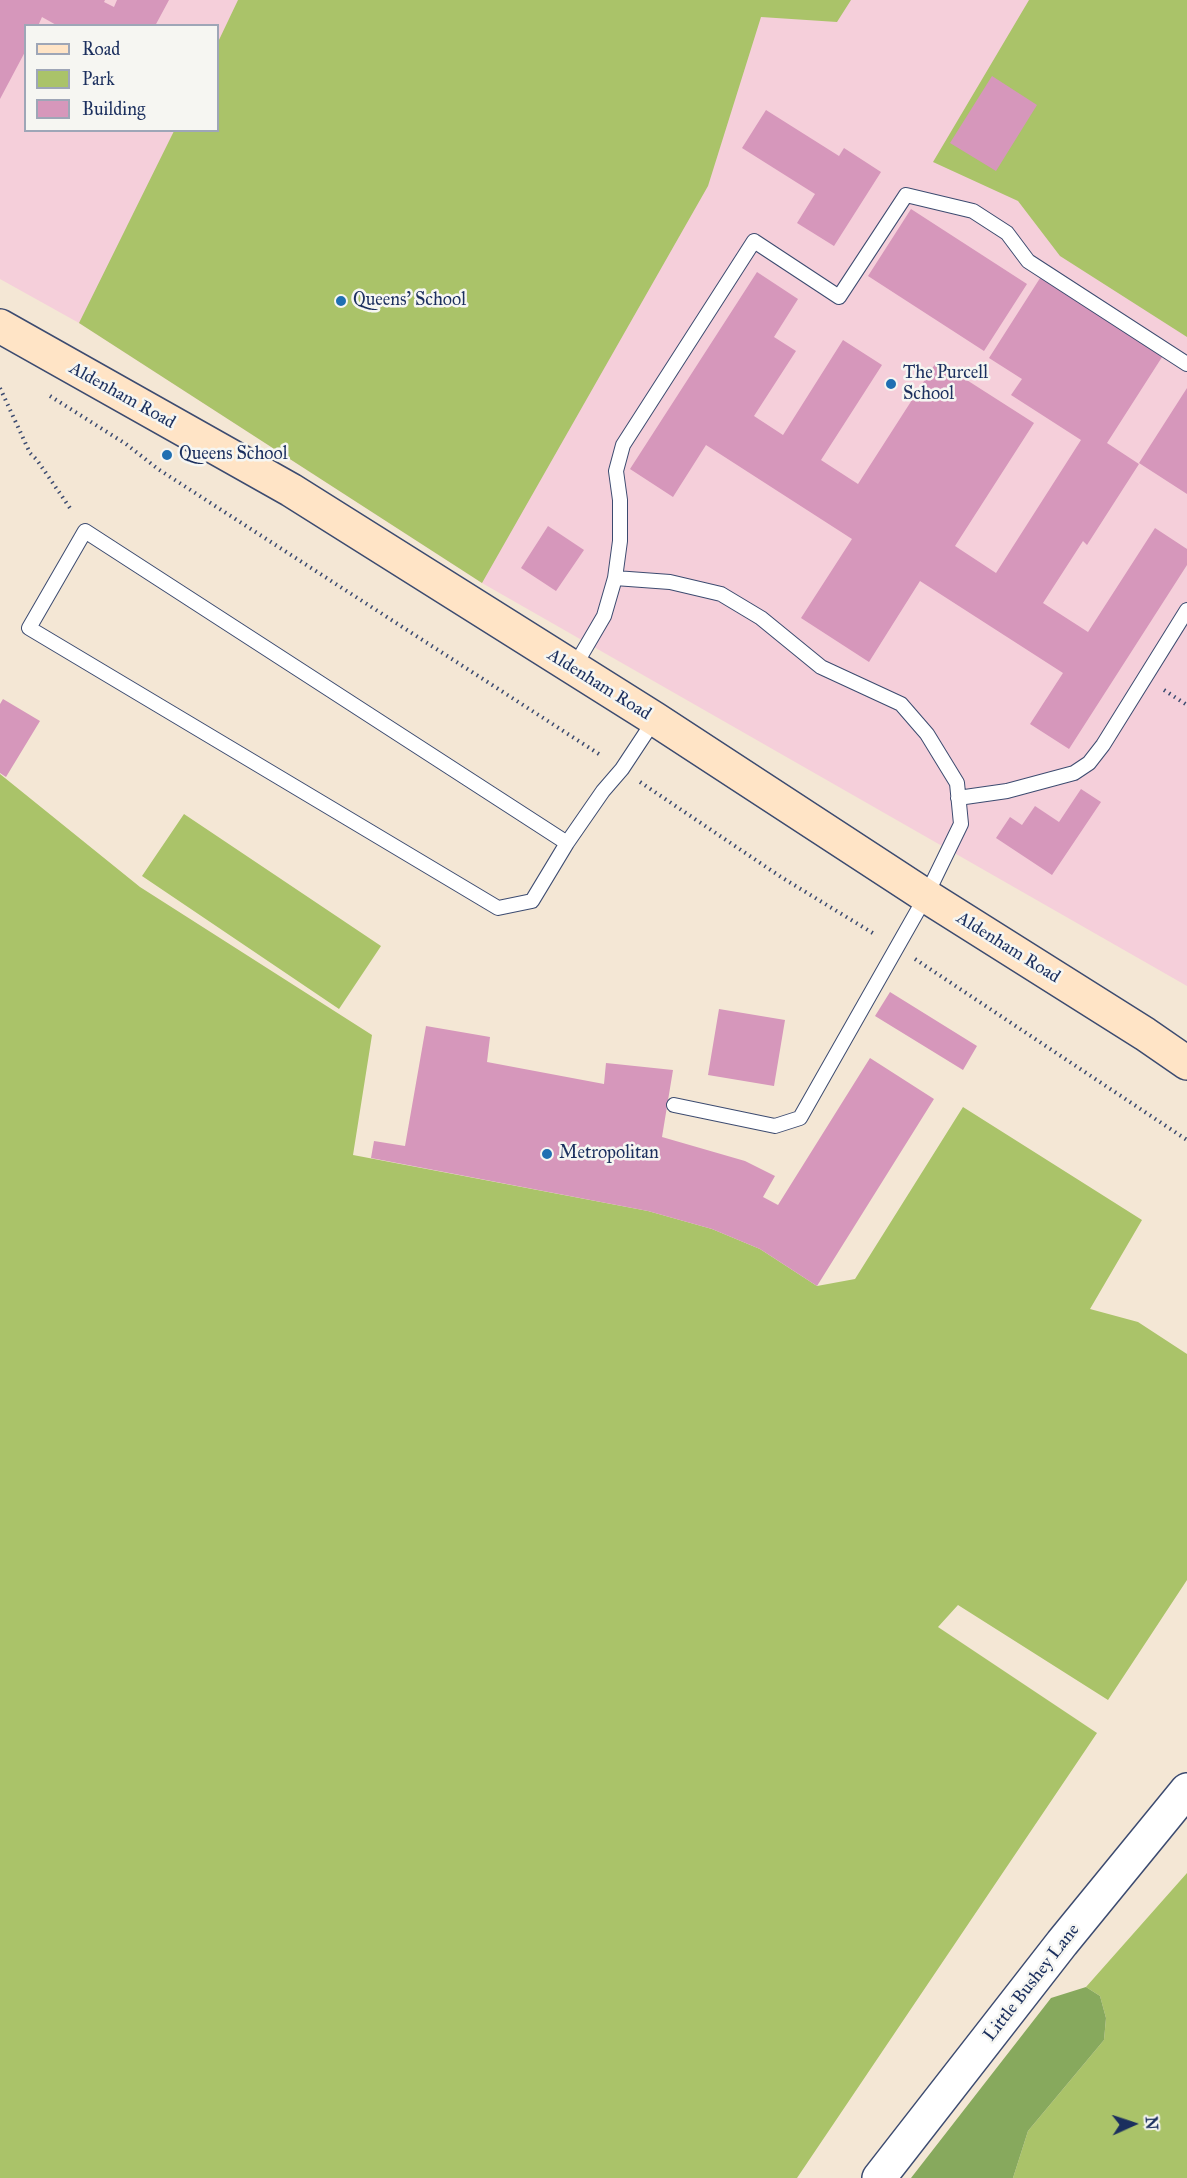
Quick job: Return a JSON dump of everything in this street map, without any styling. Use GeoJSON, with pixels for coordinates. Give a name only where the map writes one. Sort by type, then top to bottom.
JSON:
{"type":"FeatureCollection","features":[{"type":"Feature","properties":{"kind":"main road","name":"Aldenham Road"},"geometry":{"type":"LineString","coordinates":[[0,326],[291,490],[655,719],[1187,1063]]}},
{"type":"Feature","properties":{"kind":"street","name":"Little Bushey Lane"},"geometry":{"type":"LineString","coordinates":[[879,2178],[1062,1943],[1187,1790]]}},
{"type":"Feature","properties":{"kind":"lane"},"geometry":{"type":"LineString","coordinates":[[573,669],[604,616],[615,578],[620,541],[620,500],[616,471],[623,445],[754,241],[838,297],[906,195],[973,211],[1007,233],[1028,261],[1187,364]]}},
{"type":"Feature","properties":{"kind":"lane"},"geometry":{"type":"LineString","coordinates":[[567,843],[85,531],[28,628],[498,908],[532,901],[567,843],[603,791],[622,769],[655,719]]}},
{"type":"Feature","properties":{"kind":"lane"},"geometry":{"type":"LineString","coordinates":[[615,578],[670,582],[721,594],[761,618],[821,667],[901,704],[927,734],[957,783],[962,824],[926,896],[800,1118],[776,1126],[674,1105]]}},
{"type":"Feature","properties":{"kind":"lane"},"geometry":{"type":"LineString","coordinates":[[958,798],[1007,791],[1074,773],[1089,763],[1103,745],[1187,610]]}},
{"type":"Feature","properties":{"kind":"path"},"geometry":{"type":"LineString","coordinates":[[0,388],[30,453],[85,531]]}},
{"type":"Feature","properties":{"kind":"path","name":"Aldenham Road"},"geometry":{"type":"LineString","coordinates":[[40,390],[595,752]]}},
{"type":"Feature","properties":{"kind":"path"},"geometry":{"type":"LineString","coordinates":[[637,780],[781,877],[884,940]]}},
{"type":"Feature","properties":{"kind":"path"},"geometry":{"type":"LineString","coordinates":[[908,954],[1187,1140]]}},
{"type":"Feature","properties":{"kind":"shaded area","name":"The Purcell School"},"geometry":{"type":"Polygon","coordinates":[[[0,0],[1187,0],[1187,986],[482,583],[79,323],[0,279],[0,0]]]}},
{"type":"Feature","properties":{"kind":"green space","name":"Queens' School"},"geometry":{"type":"Polygon","coordinates":[[[238,0],[851,0],[837,22],[761,17],[708,186],[482,583],[79,323],[174,132],[219,132],[219,40],[238,0]]]}},
{"type":"Feature","properties":{"kind":"green space"},"geometry":{"type":"Polygon","coordinates":[[[1029,0],[1187,0],[1187,337],[1060,256],[1018,201],[933,162],[1029,0]]]}},
{"type":"Feature","properties":{"kind":"green space"},"geometry":{"type":"Polygon","coordinates":[[[0,774],[140,887],[372,1035],[353,1155],[648,1211],[712,1229],[760,1249],[817,1286],[855,1279],[963,1107],[1142,1220],[1090,1309],[1138,1322],[1187,1354],[1187,1580],[1108,1700],[958,1605],[938,1627],[1097,1733],[797,2178],[0,2178],[0,774]]]}},
{"type":"Feature","properties":{"kind":"green space"},"geometry":{"type":"Polygon","coordinates":[[[184,814],[381,946],[339,1009],[142,876],[184,814]]]}},
{"type":"Feature","properties":{"kind":"green space"},"geometry":{"type":"Polygon","coordinates":[[[1187,1873],[1187,2178],[1013,2178],[1028,2131],[1104,2040],[1106,2018],[1100,1996],[1086,1987],[1187,1873]]]}},
{"type":"Feature","properties":{"kind":"green space"},"geometry":{"type":"Polygon","coordinates":[[[1086,1987],[1100,1996],[1106,2018],[1104,2040],[1028,2131],[1013,2178],[911,2178],[1051,1998],[1086,1987]]]}},
{"type":"Feature","properties":{"kind":"building"},"geometry":{"type":"Polygon","coordinates":[[[0,0],[105,0],[104,2],[114,7],[117,0],[169,0],[156,24],[54,24],[42,17],[39,24],[24,24],[24,54],[0,99],[0,0]]]}},
{"type":"Feature","properties":{"kind":"building"},"geometry":{"type":"Polygon","coordinates":[[[992,76],[1037,105],[996,171],[950,143],[992,76]]]}},
{"type":"Feature","properties":{"kind":"building"},"geometry":{"type":"Polygon","coordinates":[[[766,110],[839,156],[844,148],[881,172],[834,246],[797,223],[815,194],[742,148],[766,110]]]}},
{"type":"Feature","properties":{"kind":"building"},"geometry":{"type":"Polygon","coordinates":[[[911,209],[1027,284],[984,351],[868,276],[911,209]]]}},
{"type":"Feature","properties":{"kind":"building"},"geometry":{"type":"Polygon","coordinates":[[[757,272],[798,299],[774,337],[796,351],[754,416],[783,435],[843,340],[882,365],[821,460],[858,484],[937,361],[1034,423],[955,546],[996,573],[1081,440],[1011,395],[1022,379],[989,358],[1042,275],[1164,354],[1107,443],[1139,464],[1087,545],[1083,541],[1043,603],[1088,632],[1155,528],[1187,549],[1187,565],[1069,749],[1030,724],[1063,673],[920,581],[869,662],[801,618],[852,539],[706,445],[673,497],[630,469],[757,272]]]}},
{"type":"Feature","properties":{"kind":"building"},"geometry":{"type":"Polygon","coordinates":[[[1187,388],[1187,494],[1139,463],[1187,388]]]}},
{"type":"Feature","properties":{"kind":"building"},"geometry":{"type":"Polygon","coordinates":[[[548,526],[584,550],[556,591],[521,568],[548,526]]]}},
{"type":"Feature","properties":{"kind":"building"},"geometry":{"type":"Polygon","coordinates":[[[3,699],[40,721],[6,777],[0,773],[0,704],[3,699]]]}},
{"type":"Feature","properties":{"kind":"building"},"geometry":{"type":"Polygon","coordinates":[[[1081,789],[1101,802],[1052,875],[996,838],[1010,817],[1022,825],[1035,806],[1059,822],[1081,789]]]}},
{"type":"Feature","properties":{"kind":"building"},"geometry":{"type":"Polygon","coordinates":[[[890,992],[977,1046],[963,1070],[875,1016],[890,992]]]}},
{"type":"Feature","properties":{"kind":"building"},"geometry":{"type":"Polygon","coordinates":[[[719,1009],[785,1020],[774,1086],[708,1075],[719,1009]]]}},
{"type":"Feature","properties":{"kind":"building","name":"Metropolitan"},"geometry":{"type":"Polygon","coordinates":[[[426,1026],[490,1037],[487,1062],[604,1084],[606,1063],[673,1070],[662,1137],[745,1161],[775,1176],[763,1197],[778,1205],[870,1058],[934,1099],[817,1286],[760,1249],[712,1229],[648,1211],[371,1158],[374,1141],[405,1146],[426,1026]]]}},
{"type":"Feature","properties":{"kind":"place","name":"Queens' School"},"geometry":{"type":"Point","coordinates":[341,301]}},
{"type":"Feature","properties":{"kind":"place","name":"The Purcell School"},"geometry":{"type":"Point","coordinates":[891,384]}},
{"type":"Feature","properties":{"kind":"place","name":"Queens School"},"geometry":{"type":"Point","coordinates":[167,455]}},
{"type":"Feature","properties":{"kind":"place","name":"Metropolitan"},"geometry":{"type":"Point","coordinates":[547,1154]}}]}
